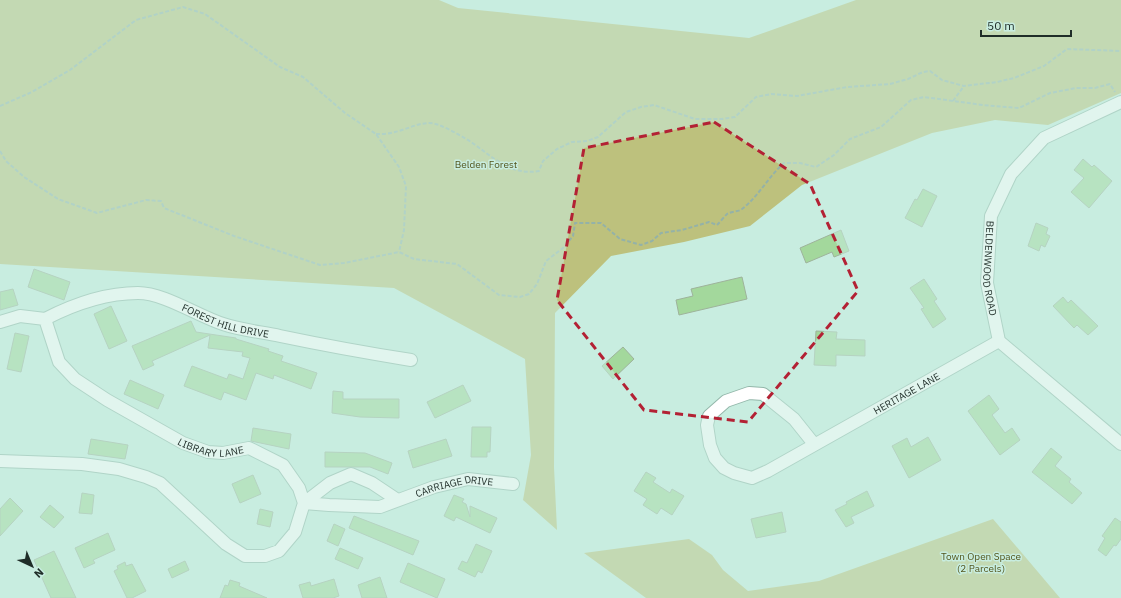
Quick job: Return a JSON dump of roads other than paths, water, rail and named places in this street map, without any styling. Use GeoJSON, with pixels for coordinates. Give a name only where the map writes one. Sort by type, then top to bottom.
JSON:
{"type":"FeatureCollection","features":[{"type":"Feature","properties":{"kind":"street","name":"BELDENWOOD ROAD"},"geometry":{"type":"LineString","coordinates":[[999,341],[987,283],[991,216],[1011,174],[1044,138],[1121,102]]}},
{"type":"Feature","properties":{"kind":"street","name":"FOREST HILL DRIVE"},"geometry":{"type":"LineString","coordinates":[[45,319],[66,308],[88,301],[113,295],[139,293],[153,295],[223,324],[352,351],[411,360]]}},
{"type":"Feature","properties":{"kind":"street"},"geometry":{"type":"LineString","coordinates":[[0,322],[20,316],[45,319]]}},
{"type":"Feature","properties":{"kind":"street","name":"LIBRARY LANE"},"geometry":{"type":"LineString","coordinates":[[45,319],[59,362],[75,379],[107,400],[183,443],[208,452],[223,453],[249,448],[283,465],[299,488],[304,503]]}},
{"type":"Feature","properties":{"kind":"street"},"geometry":{"type":"LineString","coordinates":[[999,341],[1121,444]]}},
{"type":"Feature","properties":{"kind":"street","name":"HERITAGE LANE"},"geometry":{"type":"LineString","coordinates":[[814,444],[794,419],[763,394],[749,393],[726,401],[709,416],[707,425],[710,445],[715,458],[724,468],[734,473],[752,478],[768,471],[999,341]]}},
{"type":"Feature","properties":{"kind":"street"},"geometry":{"type":"LineString","coordinates":[[0,461],[76,463],[119,469],[146,477],[160,483],[226,544],[245,556],[265,556],[279,551],[295,532],[304,503],[330,483],[351,474],[372,483],[396,499]]}},
{"type":"Feature","properties":{"kind":"street","name":"CARRIAGE DRIVE"},"geometry":{"type":"LineString","coordinates":[[304,503],[329,506],[380,507],[396,499],[434,487],[468,479],[513,484]]}},
{"type":"Feature","properties":{"kind":"park label","name":"Belden Forest"},"geometry":{"type":"Point","coordinates":[486,164]}},
{"type":"Feature","properties":{"kind":"park label","name":"Town Open Space (2 Parcels)"},"geometry":{"type":"Point","coordinates":[981,562]}}]}
